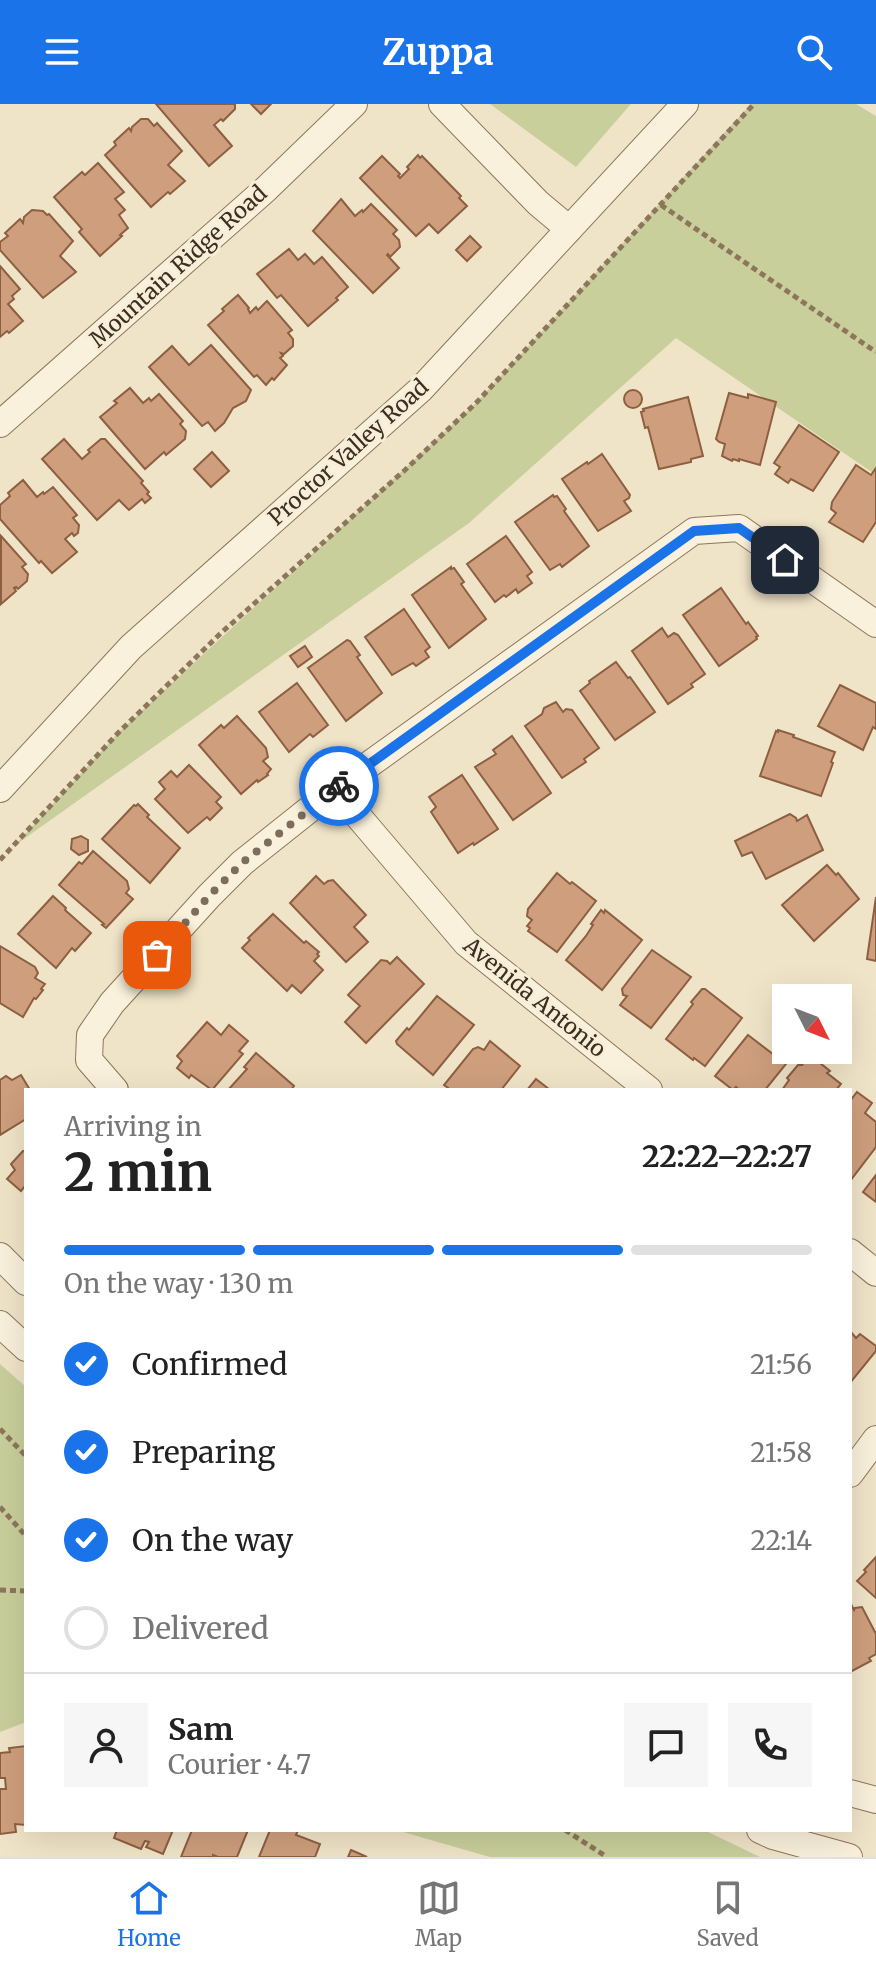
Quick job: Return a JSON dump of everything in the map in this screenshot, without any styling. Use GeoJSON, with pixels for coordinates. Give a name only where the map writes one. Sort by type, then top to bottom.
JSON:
{"type":"FeatureCollection","features":[{"type":"Feature","properties":{"kind":"street","name":"Mountain Ridge Road"},"geometry":{"type":"LineString","coordinates":[[0,424],[266,189],[354,104]]}},
{"type":"Feature","properties":{"kind":"street"},"geometry":{"type":"LineString","coordinates":[[442,104],[538,203],[569,229]]}},
{"type":"Feature","properties":{"kind":"street","name":"Proctor Valley Road"},"geometry":{"type":"LineString","coordinates":[[0,789],[131,647],[421,389],[685,104]]}},
{"type":"Feature","properties":{"kind":"street"},"geometry":{"type":"LineString","coordinates":[[113,1088],[89,1060],[90,1035],[112,1003],[242,863],[335,789],[694,531],[739,528],[876,624]]}},
{"type":"Feature","properties":{"kind":"street","name":"Avenida Antonio"},"geometry":{"type":"LineString","coordinates":[[335,789],[466,943],[647,1088]]}},
{"type":"Feature","properties":{"kind":"street"},"geometry":{"type":"LineString","coordinates":[[852,1254],[876,1273]]}},
{"type":"Feature","properties":{"kind":"street"},"geometry":{"type":"LineString","coordinates":[[0,1256],[24,1280]]}},
{"type":"Feature","properties":{"kind":"street"},"geometry":{"type":"LineString","coordinates":[[0,1324],[24,1346]]}},
{"type":"Feature","properties":{"kind":"street"},"geometry":{"type":"LineString","coordinates":[[852,1471],[876,1439]]}},
{"type":"Feature","properties":{"kind":"street"},"geometry":{"type":"LineString","coordinates":[[852,1794],[876,1800]]}},
{"type":"Feature","properties":{"kind":"street"},"geometry":{"type":"LineString","coordinates":[[764,1832],[849,1857]]}},
{"type":"Feature","properties":{"kind":"path"},"geometry":{"type":"LineString","coordinates":[[0,860],[119,732],[221,633],[477,402],[754,104]]}},
{"type":"Feature","properties":{"kind":"path"},"geometry":{"type":"LineString","coordinates":[[661,205],[876,352]]}},
{"type":"Feature","properties":{"kind":"path"},"geometry":{"type":"LineString","coordinates":[[0,1429],[24,1454]]}},
{"type":"Feature","properties":{"kind":"path"},"geometry":{"type":"LineString","coordinates":[[0,1507],[24,1534]]}},
{"type":"Feature","properties":{"kind":"path"},"geometry":{"type":"LineString","coordinates":[[0,1590],[24,1591]]}},
{"type":"Feature","properties":{"kind":"path"},"geometry":{"type":"LineString","coordinates":[[568,1832],[607,1857]]}},
{"type":"Feature","properties":{"kind":"green space"},"geometry":{"type":"Polygon","coordinates":[[[490,104],[631,104],[576,167],[490,104]]]}},
{"type":"Feature","properties":{"kind":"green space"},"geometry":{"type":"Polygon","coordinates":[[[751,104],[856,104],[876,116],[876,475],[676,338],[469,523],[14,846],[119,732],[477,402],[751,104]]]}},
{"type":"Feature","properties":{"kind":"green space"},"geometry":{"type":"Polygon","coordinates":[[[0,1364],[24,1385],[24,1723],[0,1732],[0,1364]]]}},
{"type":"Feature","properties":{"kind":"green space"},"geometry":{"type":"Polygon","coordinates":[[[403,1832],[708,1832],[760,1857],[490,1857],[403,1832]]]}},
{"type":"Feature","properties":{"kind":"building"},"geometry":{"type":"Polygon","coordinates":[[[156,104],[235,104],[235,109],[223,121],[221,119],[214,125],[232,146],[209,166],[156,104]]]}},
{"type":"Feature","properties":{"kind":"building"},"geometry":{"type":"Polygon","coordinates":[[[251,104],[271,104],[261,114],[251,104]]]}},
{"type":"Feature","properties":{"kind":"building"},"geometry":{"type":"Polygon","coordinates":[[[141,119],[148,119],[154,126],[157,123],[182,151],[168,165],[185,181],[151,207],[105,155],[116,145],[114,142],[129,128],[131,131],[141,119]]]}},
{"type":"Feature","properties":{"kind":"building"},"geometry":{"type":"Polygon","coordinates":[[[418,155],[461,196],[459,198],[467,206],[438,233],[429,224],[416,236],[360,178],[382,156],[400,174],[400,178],[418,155]]]}},
{"type":"Feature","properties":{"kind":"building"},"geometry":{"type":"Polygon","coordinates":[[[98,163],[124,192],[115,199],[125,210],[119,215],[128,228],[100,256],[79,232],[82,229],[54,197],[82,172],[85,175],[98,163]]]}},
{"type":"Feature","properties":{"kind":"building"},"geometry":{"type":"Polygon","coordinates":[[[341,199],[355,216],[371,204],[397,230],[393,234],[399,240],[400,247],[390,257],[387,255],[399,268],[373,293],[313,231],[341,199]]]}},
{"type":"Feature","properties":{"kind":"building"},"geometry":{"type":"Polygon","coordinates":[[[32,210],[49,214],[73,241],[60,256],[76,272],[43,298],[0,250],[0,242],[8,236],[5,233],[20,219],[23,223],[24,217],[32,210]]]}},
{"type":"Feature","properties":{"kind":"building"},"geometry":{"type":"Polygon","coordinates":[[[470,236],[481,247],[467,261],[456,250],[470,236]]]}},
{"type":"Feature","properties":{"kind":"building"},"geometry":{"type":"Polygon","coordinates":[[[289,249],[298,260],[305,254],[314,264],[322,257],[348,287],[308,326],[281,295],[277,298],[257,274],[289,249]]]}},
{"type":"Feature","properties":{"kind":"building"},"geometry":{"type":"Polygon","coordinates":[[[0,266],[20,289],[8,304],[23,321],[0,337],[0,266]]]}},
{"type":"Feature","properties":{"kind":"building"},"geometry":{"type":"Polygon","coordinates":[[[238,295],[250,313],[267,301],[292,330],[288,333],[293,339],[293,346],[281,353],[283,356],[280,358],[287,365],[266,385],[257,375],[254,377],[208,325],[238,295]]]}},
{"type":"Feature","properties":{"kind":"building"},"geometry":{"type":"Polygon","coordinates":[[[211,345],[251,390],[246,401],[233,408],[215,431],[208,422],[202,426],[149,367],[172,346],[189,365],[211,345]]]}},
{"type":"Feature","properties":{"kind":"building"},"geometry":{"type":"Polygon","coordinates":[[[130,388],[143,403],[159,394],[183,421],[180,424],[186,431],[185,439],[145,469],[100,417],[130,388]]]}},
{"type":"Feature","properties":{"kind":"building"},"geometry":{"type":"Polygon","coordinates":[[[629,390],[637,390],[642,399],[640,406],[629,408],[624,403],[624,395],[629,390]]]}},
{"type":"Feature","properties":{"kind":"building"},"geometry":{"type":"Polygon","coordinates":[[[729,393],[748,398],[748,394],[776,402],[760,465],[739,459],[732,461],[722,456],[725,444],[716,439],[729,393]]]}},
{"type":"Feature","properties":{"kind":"building"},"geometry":{"type":"Polygon","coordinates":[[[688,397],[703,456],[659,469],[641,412],[688,397]]]}},
{"type":"Feature","properties":{"kind":"building"},"geometry":{"type":"Polygon","coordinates":[[[799,425],[839,452],[813,491],[791,479],[788,483],[775,474],[780,467],[774,463],[799,425]]]}},
{"type":"Feature","properties":{"kind":"building"},"geometry":{"type":"Polygon","coordinates":[[[64,439],[82,459],[90,452],[88,450],[105,439],[143,481],[141,483],[151,498],[145,503],[142,499],[129,510],[119,500],[97,520],[42,459],[64,439]]]}},
{"type":"Feature","properties":{"kind":"building"},"geometry":{"type":"Polygon","coordinates":[[[212,452],[229,471],[211,487],[194,469],[212,452]]]}},
{"type":"Feature","properties":{"kind":"building"},"geometry":{"type":"Polygon","coordinates":[[[602,454],[630,495],[624,501],[631,511],[598,531],[562,479],[602,454]]]}},
{"type":"Feature","properties":{"kind":"building"},"geometry":{"type":"Polygon","coordinates":[[[856,465],[871,475],[876,468],[876,522],[863,542],[829,522],[836,513],[831,509],[832,502],[856,465]]]}},
{"type":"Feature","properties":{"kind":"building"},"geometry":{"type":"Polygon","coordinates":[[[23,480],[37,497],[53,487],[77,515],[73,518],[79,525],[78,533],[74,536],[72,533],[65,539],[77,552],[52,573],[41,561],[39,563],[0,519],[0,505],[23,480]]]}},
{"type":"Feature","properties":{"kind":"building"},"geometry":{"type":"Polygon","coordinates":[[[553,495],[557,496],[589,546],[562,567],[560,564],[550,570],[515,522],[553,495]]]}},
{"type":"Feature","properties":{"kind":"building"},"geometry":{"type":"Polygon","coordinates":[[[1,536],[26,564],[22,567],[28,574],[27,581],[18,589],[14,588],[16,591],[1,604],[1,536]]]}},
{"type":"Feature","properties":{"kind":"building"},"geometry":{"type":"Polygon","coordinates":[[[506,536],[532,572],[527,576],[532,583],[518,593],[516,589],[495,602],[467,564],[506,536]]]}},
{"type":"Feature","properties":{"kind":"building"},"geometry":{"type":"Polygon","coordinates":[[[451,567],[464,582],[461,584],[486,619],[449,648],[412,595],[451,567]]]}},
{"type":"Feature","properties":{"kind":"building"},"geometry":{"type":"Polygon","coordinates":[[[721,588],[758,636],[719,666],[683,615],[721,588]]]}},
{"type":"Feature","properties":{"kind":"building"},"geometry":{"type":"Polygon","coordinates":[[[404,609],[430,647],[425,651],[429,657],[416,666],[413,663],[392,675],[365,637],[404,609]]]}},
{"type":"Feature","properties":{"kind":"building"},"geometry":{"type":"Polygon","coordinates":[[[662,628],[668,637],[674,633],[678,635],[705,674],[691,684],[693,687],[668,704],[632,651],[662,628]]]}},
{"type":"Feature","properties":{"kind":"building"},"geometry":{"type":"Polygon","coordinates":[[[347,640],[360,655],[357,657],[382,693],[346,721],[308,668],[347,640]]]}},
{"type":"Feature","properties":{"kind":"building"},"geometry":{"type":"Polygon","coordinates":[[[305,646],[312,657],[298,667],[290,656],[305,646]]]}},
{"type":"Feature","properties":{"kind":"building"},"geometry":{"type":"Polygon","coordinates":[[[616,662],[655,712],[615,740],[580,691],[616,662]]]}},
{"type":"Feature","properties":{"kind":"building"},"geometry":{"type":"Polygon","coordinates":[[[297,683],[328,725],[313,737],[310,734],[289,752],[259,712],[297,683]]]}},
{"type":"Feature","properties":{"kind":"building"},"geometry":{"type":"Polygon","coordinates":[[[840,685],[876,703],[876,729],[873,727],[863,750],[818,726],[840,685]]]}},
{"type":"Feature","properties":{"kind":"building"},"geometry":{"type":"Polygon","coordinates":[[[556,702],[563,712],[572,710],[599,748],[584,759],[586,762],[562,778],[525,726],[542,714],[544,708],[556,702]]]}},
{"type":"Feature","properties":{"kind":"building"},"geometry":{"type":"Polygon","coordinates":[[[237,716],[266,748],[268,757],[263,761],[271,769],[268,775],[241,794],[199,745],[221,725],[224,728],[237,716]]]}},
{"type":"Feature","properties":{"kind":"building"},"geometry":{"type":"Polygon","coordinates":[[[778,730],[835,752],[821,796],[760,776],[778,730]]]}},
{"type":"Feature","properties":{"kind":"building"},"geometry":{"type":"Polygon","coordinates":[[[512,736],[551,793],[513,820],[475,767],[496,754],[493,750],[512,736]]]}},
{"type":"Feature","properties":{"kind":"building"},"geometry":{"type":"Polygon","coordinates":[[[189,765],[221,797],[216,802],[222,808],[210,820],[207,817],[188,833],[155,799],[165,789],[159,782],[171,771],[177,777],[189,765]]]}},
{"type":"Feature","properties":{"kind":"building"},"geometry":{"type":"Polygon","coordinates":[[[462,775],[498,829],[458,853],[431,812],[436,807],[429,797],[462,775]]]}},
{"type":"Feature","properties":{"kind":"building"},"geometry":{"type":"Polygon","coordinates":[[[138,804],[149,815],[147,817],[180,848],[150,883],[102,839],[138,804]]]}},
{"type":"Feature","properties":{"kind":"building"},"geometry":{"type":"Polygon","coordinates":[[[790,814],[797,821],[807,815],[823,850],[766,879],[752,852],[742,856],[735,841],[790,814]]]}},
{"type":"Feature","properties":{"kind":"building"},"geometry":{"type":"Polygon","coordinates":[[[81,836],[88,840],[88,851],[79,855],[71,849],[72,839],[81,836]]]}},
{"type":"Feature","properties":{"kind":"building"},"geometry":{"type":"Polygon","coordinates":[[[93,851],[127,881],[129,889],[126,893],[133,899],[106,928],[59,885],[93,851]]]}},
{"type":"Feature","properties":{"kind":"building"},"geometry":{"type":"Polygon","coordinates":[[[827,865],[836,875],[838,873],[859,899],[814,941],[782,905],[827,865]]]}},
{"type":"Feature","properties":{"kind":"building"},"geometry":{"type":"Polygon","coordinates":[[[557,873],[596,901],[557,952],[528,931],[530,928],[527,926],[532,920],[527,916],[528,909],[557,873]]]}},
{"type":"Feature","properties":{"kind":"building"},"geometry":{"type":"Polygon","coordinates":[[[316,876],[324,884],[333,880],[366,915],[354,927],[368,942],[346,962],[290,903],[316,876]]]}},
{"type":"Feature","properties":{"kind":"building"},"geometry":{"type":"Polygon","coordinates":[[[53,896],[91,933],[75,951],[72,948],[56,968],[18,934],[53,896]]]}},
{"type":"Feature","properties":{"kind":"building"},"geometry":{"type":"Polygon","coordinates":[[[876,897],[876,961],[867,959],[876,897]]]}},
{"type":"Feature","properties":{"kind":"building"},"geometry":{"type":"Polygon","coordinates":[[[601,910],[642,940],[602,990],[566,960],[586,936],[601,910]]]}},
{"type":"Feature","properties":{"kind":"building"},"geometry":{"type":"Polygon","coordinates":[[[273,914],[304,943],[306,941],[319,952],[314,961],[323,970],[301,993],[292,985],[287,991],[242,948],[273,914]]]}},
{"type":"Feature","properties":{"kind":"building"},"geometry":{"type":"Polygon","coordinates":[[[0,946],[35,967],[38,973],[35,978],[45,984],[23,1017],[0,1003],[0,946]]]}},
{"type":"Feature","properties":{"kind":"building"},"geometry":{"type":"Polygon","coordinates":[[[652,950],[691,977],[651,1028],[620,1005],[627,996],[623,995],[622,989],[652,950]]]}},
{"type":"Feature","properties":{"kind":"building"},"geometry":{"type":"Polygon","coordinates":[[[397,957],[424,984],[366,1043],[345,1022],[360,1006],[348,995],[381,960],[390,964],[397,957]]]}},
{"type":"Feature","properties":{"kind":"building"},"geometry":{"type":"Polygon","coordinates":[[[702,989],[742,1018],[705,1066],[666,1039],[702,989]]]}},
{"type":"Feature","properties":{"kind":"building"},"geometry":{"type":"Polygon","coordinates":[[[437,996],[474,1025],[433,1075],[396,1041],[437,996]]]}},
{"type":"Feature","properties":{"kind":"building"},"geometry":{"type":"Polygon","coordinates":[[[207,1022],[221,1035],[229,1025],[248,1041],[239,1051],[243,1054],[214,1088],[191,1075],[189,1078],[177,1068],[182,1061],[177,1056],[207,1022]]]}},
{"type":"Feature","properties":{"kind":"building"},"geometry":{"type":"Polygon","coordinates":[[[748,1035],[772,1053],[772,1064],[786,1064],[767,1088],[730,1088],[715,1076],[748,1035]]]}},
{"type":"Feature","properties":{"kind":"building"},"geometry":{"type":"Polygon","coordinates":[[[490,1041],[520,1066],[503,1088],[448,1088],[444,1085],[473,1049],[478,1047],[484,1050],[490,1041]]]}},
{"type":"Feature","properties":{"kind":"building"},"geometry":{"type":"Polygon","coordinates":[[[256,1053],[294,1086],[230,1088],[247,1069],[244,1067],[256,1053]]]}},
{"type":"Feature","properties":{"kind":"building"},"geometry":{"type":"Polygon","coordinates":[[[821,1064],[841,1084],[838,1088],[783,1088],[798,1065],[821,1064]]]}},
{"type":"Feature","properties":{"kind":"building"},"geometry":{"type":"Polygon","coordinates":[[[21,1075],[29,1088],[24,1088],[24,1120],[0,1135],[0,1080],[6,1076],[12,1080],[21,1075]]]}},
{"type":"Feature","properties":{"kind":"building"},"geometry":{"type":"Polygon","coordinates":[[[536,1079],[548,1088],[529,1088],[536,1079]]]}},
{"type":"Feature","properties":{"kind":"building"},"geometry":{"type":"Polygon","coordinates":[[[857,1092],[872,1103],[865,1113],[876,1122],[876,1147],[852,1178],[852,1098],[857,1092]]]}},
{"type":"Feature","properties":{"kind":"building"},"geometry":{"type":"Polygon","coordinates":[[[24,1151],[24,1187],[21,1191],[7,1179],[15,1170],[11,1164],[24,1151]]]}},
{"type":"Feature","properties":{"kind":"building"},"geometry":{"type":"Polygon","coordinates":[[[876,1175],[876,1202],[863,1192],[876,1175]]]}},
{"type":"Feature","properties":{"kind":"building"},"geometry":{"type":"Polygon","coordinates":[[[852,1333],[856,1338],[860,1334],[876,1346],[876,1351],[852,1381],[852,1333]]]}},
{"type":"Feature","properties":{"kind":"building"},"geometry":{"type":"Polygon","coordinates":[[[876,1557],[876,1598],[857,1581],[876,1557]]]}},
{"type":"Feature","properties":{"kind":"building"},"geometry":{"type":"Polygon","coordinates":[[[852,1606],[854,1610],[862,1607],[876,1634],[876,1654],[869,1658],[871,1661],[852,1671],[852,1606]]]}},
{"type":"Feature","properties":{"kind":"building"},"geometry":{"type":"Polygon","coordinates":[[[24,1746],[24,1825],[15,1824],[16,1832],[0,1834],[0,1789],[6,1789],[5,1778],[0,1778],[0,1753],[10,1752],[9,1748],[24,1746]]]}},
{"type":"Feature","properties":{"kind":"building"},"geometry":{"type":"Polygon","coordinates":[[[116,1832],[172,1832],[163,1854],[146,1847],[149,1842],[145,1841],[141,1849],[114,1838],[116,1832]]]}},
{"type":"Feature","properties":{"kind":"building"},"geometry":{"type":"Polygon","coordinates":[[[191,1832],[247,1832],[237,1857],[181,1857],[191,1832]]]}},
{"type":"Feature","properties":{"kind":"building"},"geometry":{"type":"Polygon","coordinates":[[[269,1832],[297,1832],[296,1835],[320,1844],[315,1857],[259,1857],[269,1832]]]}},
{"type":"Feature","properties":{"kind":"building"},"geometry":{"type":"Polygon","coordinates":[[[351,1850],[367,1857],[348,1857],[351,1850]]]}},
{"type":"Feature","properties":{"kind":"way so far"},"geometry":{"type":"LineString","coordinates":[[157,955],[242,863],[339,786]]}},
{"type":"Feature","properties":{"kind":"route"},"geometry":{"type":"LineString","coordinates":[[339,786],[694,531],[739,528],[785,560]]}}]}
